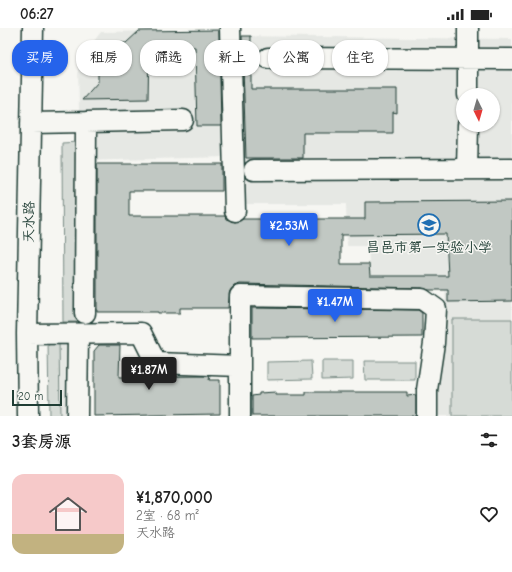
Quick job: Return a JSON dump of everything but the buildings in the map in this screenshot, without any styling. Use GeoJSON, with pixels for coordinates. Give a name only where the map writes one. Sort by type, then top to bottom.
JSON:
{"type":"FeatureCollection","features":[{"type":"Feature","properties":{"kind":"street","name":"天水路"},"geometry":{"type":"LineString","coordinates":[[28,416],[27,334],[33,28]]}},
{"type":"Feature","properties":{"kind":"street"},"geometry":{"type":"LineString","coordinates":[[230,28],[235,210]]}},
{"type":"Feature","properties":{"kind":"street"},"geometry":{"type":"LineString","coordinates":[[468,28],[468,88]]}},
{"type":"Feature","properties":{"kind":"street"},"geometry":{"type":"LineString","coordinates":[[324,58],[512,59]]}},
{"type":"Feature","properties":{"kind":"street"},"geometry":{"type":"LineString","coordinates":[[31,123],[183,120]]}},
{"type":"Feature","properties":{"kind":"street"},"geometry":{"type":"LineString","coordinates":[[85,313],[86,122]]}},
{"type":"Feature","properties":{"kind":"street"},"geometry":{"type":"LineString","coordinates":[[468,132],[468,169]]}},
{"type":"Feature","properties":{"kind":"street"},"geometry":{"type":"LineString","coordinates":[[254,170],[512,169]]}},
{"type":"Feature","properties":{"kind":"street"},"geometry":{"type":"LineString","coordinates":[[240,416],[240,296],[422,299],[436,309],[434,343],[426,390],[427,416]]}},
{"type":"Feature","properties":{"kind":"street"},"geometry":{"type":"LineString","coordinates":[[27,334],[141,333],[156,363],[240,366]]}},
{"type":"Feature","properties":{"kind":"street"},"geometry":{"type":"LineString","coordinates":[[78,334],[78,416]]}},
{"type":"Feature","properties":{"kind":"shaded area"},"geometry":{"type":"Polygon","coordinates":[[[224,30],[224,40],[204,40],[204,76],[225,76],[227,157],[80,161],[78,76],[132,76],[132,40],[95,40],[101,32],[224,30]]]}},
{"type":"Feature","properties":{"kind":"shaded area","name":"昌邑市第一实验小学"},"geometry":{"type":"Polygon","coordinates":[[[234,36],[512,39],[512,416],[434,416],[435,385],[446,340],[445,276],[370,276],[368,246],[347,246],[346,204],[237,204],[235,76],[260,76],[260,40],[234,40],[234,36]]]}},
{"type":"Feature","properties":{"kind":"shaded area"},"geometry":{"type":"Polygon","coordinates":[[[79,142],[80,322],[63,322],[62,143],[79,142]]]}},
{"type":"Feature","properties":{"kind":"shaded area"},"geometry":{"type":"Polygon","coordinates":[[[452,319],[512,319],[512,416],[452,416],[452,319]]]}},
{"type":"Feature","properties":{"kind":"shaded area"},"geometry":{"type":"Polygon","coordinates":[[[59,339],[73,339],[73,416],[60,416],[59,339]]]}},
{"type":"Feature","properties":{"kind":"shaded area"},"geometry":{"type":"Polygon","coordinates":[[[59,339],[60,416],[49,416],[48,340],[59,339]]]}},
{"type":"Feature","properties":{"kind":"shaded area"},"geometry":{"type":"Polygon","coordinates":[[[311,361],[312,379],[267,380],[267,362],[311,361]]]}},
{"type":"Feature","properties":{"kind":"shaded area"},"geometry":{"type":"Polygon","coordinates":[[[322,361],[353,361],[353,379],[322,380],[322,361]]]}},
{"type":"Feature","properties":{"kind":"shaded area"},"geometry":{"type":"Polygon","coordinates":[[[364,361],[415,361],[415,380],[365,380],[364,361]]]}},
{"type":"Feature","properties":{"kind":"place","name":"昌邑市第一实验小学"},"geometry":{"type":"Point","coordinates":[429,225]}}]}
